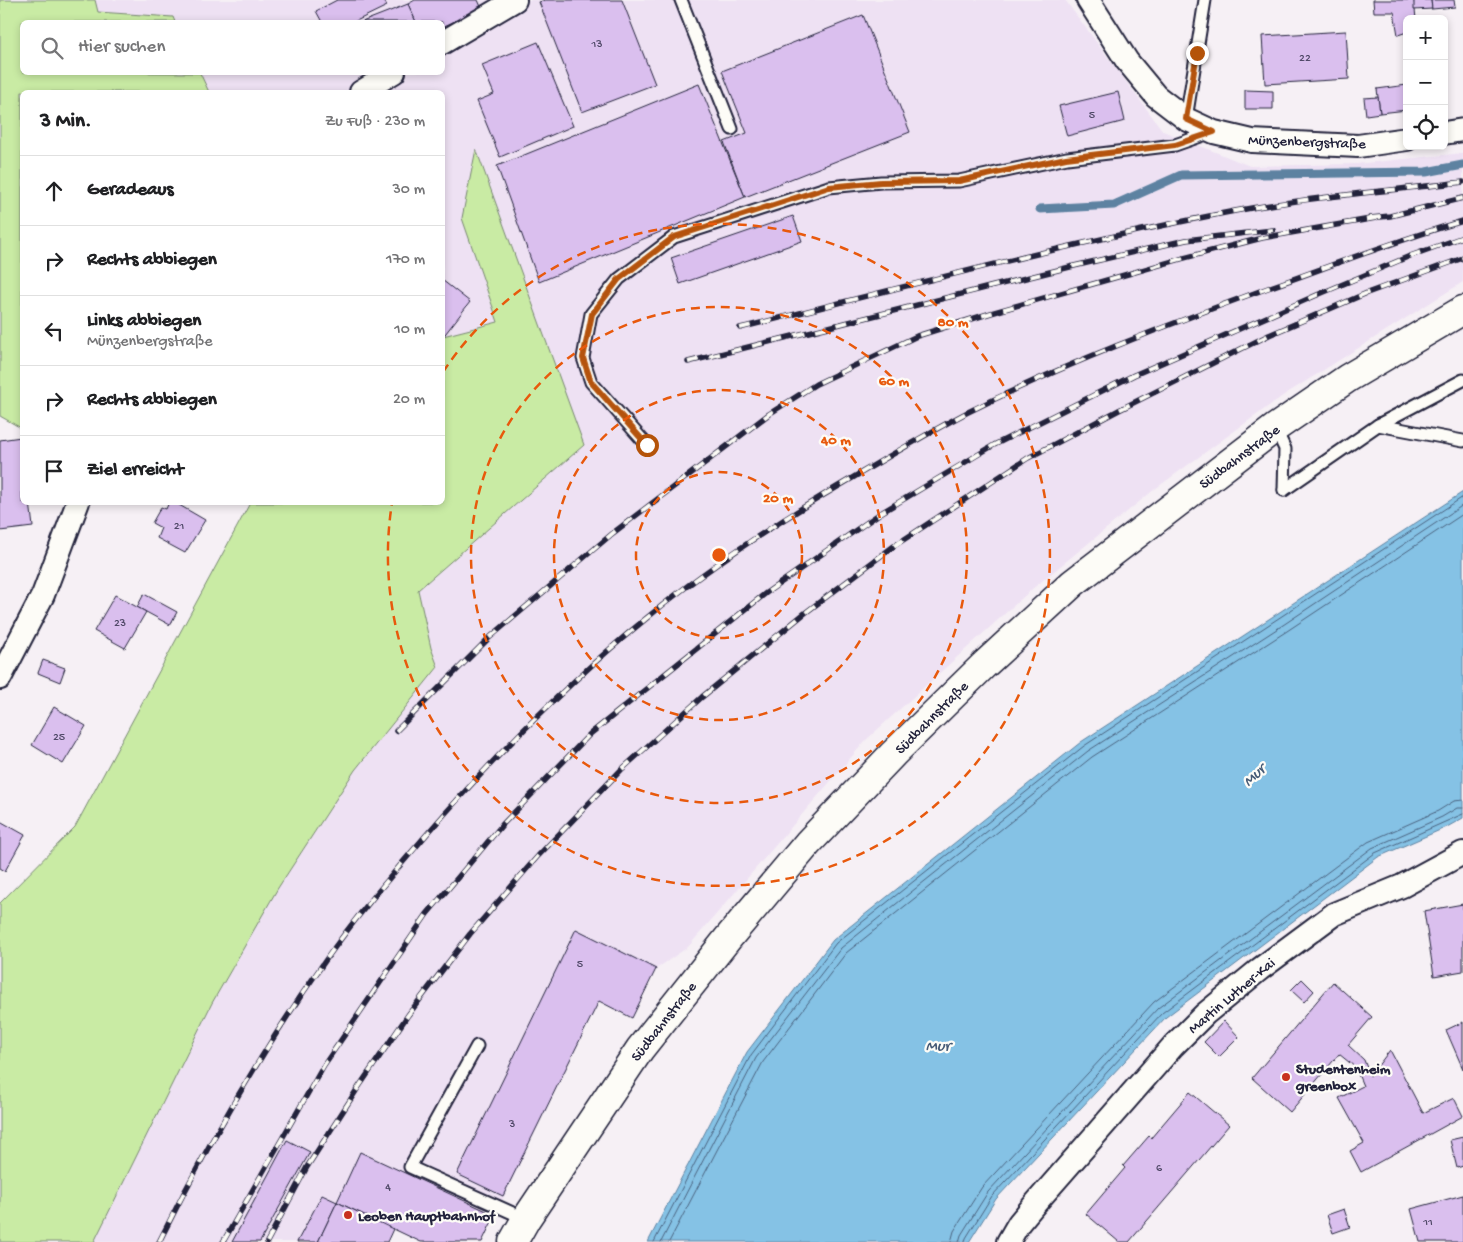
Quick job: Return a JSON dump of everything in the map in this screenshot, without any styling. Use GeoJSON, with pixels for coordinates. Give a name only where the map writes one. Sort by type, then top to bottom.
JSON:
{"type":"FeatureCollection","features":[{"type":"Feature","properties":{"kind":"main road","name":"Südbahnstraße"},"geometry":{"type":"LineString","coordinates":[[520,1231],[640,1049],[729,937],[814,836],[893,754],[984,665],[1073,583],[1275,428],[1348,378],[1463,310]]}},
{"type":"Feature","properties":{"kind":"street"},"geometry":{"type":"LineString","coordinates":[[445,41],[514,0]]}},
{"type":"Feature","properties":{"kind":"street","name":"Münzenbergstraße"},"geometry":{"type":"LineString","coordinates":[[1088,0],[1127,61],[1156,96],[1186,119],[1214,132],[1252,141],[1358,146],[1403,139]]}},
{"type":"Feature","properties":{"kind":"street"},"geometry":{"type":"LineString","coordinates":[[364,90],[389,75]]}},
{"type":"Feature","properties":{"kind":"street"},"geometry":{"type":"LineString","coordinates":[[1448,132],[1463,130]]}},
{"type":"Feature","properties":{"kind":"street"},"geometry":{"type":"LineString","coordinates":[[0,678],[43,595],[77,505]]}},
{"type":"Feature","properties":{"kind":"street","name":"Martin Luther-Kai"},"geometry":{"type":"LineString","coordinates":[[1008,1242],[1019,1223],[1029,1211],[1173,1046],[1204,1014],[1260,969],[1334,914],[1402,886],[1463,853]]}},
{"type":"Feature","properties":{"kind":"lane"},"geometry":{"type":"LineString","coordinates":[[681,0],[732,129]]}},
{"type":"Feature","properties":{"kind":"lane"},"geometry":{"type":"LineString","coordinates":[[1186,119],[1205,0]]}},
{"type":"Feature","properties":{"kind":"lane"},"geometry":{"type":"LineString","coordinates":[[647,445],[591,382],[583,358],[592,314],[619,279],[674,237],[829,187],[881,182],[959,181],[1066,158],[1175,145],[1214,132]]}},
{"type":"Feature","properties":{"kind":"lane"},"geometry":{"type":"LineString","coordinates":[[1275,428],[1284,449],[1284,490],[1378,425],[1463,380]]}},
{"type":"Feature","properties":{"kind":"lane"},"geometry":{"type":"LineString","coordinates":[[1378,425],[1463,441]]}},
{"type":"Feature","properties":{"kind":"lane"},"geometry":{"type":"LineString","coordinates":[[477,1046],[410,1167],[520,1231]]}},
{"type":"Feature","properties":{"kind":"shaded area"},"geometry":{"type":"Polygon","coordinates":[[[95,0],[1065,0],[1163,131],[1250,166],[1356,164],[1463,153],[1463,282],[1284,395],[1155,489],[1031,590],[866,740],[688,947],[656,969],[632,1018],[599,1001],[482,1242],[421,1242],[393,1229],[387,1242],[94,1242],[212,1003],[278,888],[355,770],[438,667],[431,648],[418,590],[584,445],[462,218],[498,322],[445,335],[445,90],[208,90],[201,75],[445,75],[445,20],[174,20],[173,17],[97,12],[95,0]]]}},
{"type":"Feature","properties":{"kind":"green space"},"geometry":{"type":"Polygon","coordinates":[[[0,0],[95,0],[98,12],[173,17],[174,20],[20,20],[20,75],[201,75],[208,90],[20,90],[20,427],[0,416],[0,0]]]}},
{"type":"Feature","properties":{"kind":"green space"},"geometry":{"type":"Polygon","coordinates":[[[476,149],[584,445],[418,590],[431,648],[438,667],[355,770],[278,888],[212,1003],[94,1242],[0,1242],[0,903],[75,827],[249,505],[445,505],[445,335],[498,322],[462,218],[476,149]]]}},
{"type":"Feature","properties":{"kind":"water","name":"Mur"},"geometry":{"type":"Polygon","coordinates":[[[1463,492],[1463,818],[1447,827],[1378,857],[1166,1017],[996,1199],[969,1242],[648,1242],[747,1052],[833,940],[1081,742],[1463,492]]]}},
{"type":"Feature","properties":{"kind":"building"},"geometry":{"type":"Polygon","coordinates":[[[337,0],[384,0],[387,6],[358,20],[321,20],[316,11],[337,0]]]}},
{"type":"Feature","properties":{"kind":"building"},"geometry":{"type":"Polygon","coordinates":[[[415,0],[478,0],[482,9],[445,26],[445,20],[415,20],[408,4],[415,0]]]}},
{"type":"Feature","properties":{"kind":"building"},"geometry":{"type":"Polygon","coordinates":[[[545,0],[622,0],[655,84],[582,112],[539,2],[545,0]]]}},
{"type":"Feature","properties":{"kind":"building"},"geometry":{"type":"Polygon","coordinates":[[[1373,0],[1414,0],[1416,15],[1403,15],[1403,33],[1398,35],[1394,12],[1374,12],[1373,0]]]}},
{"type":"Feature","properties":{"kind":"building"},"geometry":{"type":"Polygon","coordinates":[[[1414,0],[1431,0],[1432,9],[1414,10],[1414,0]]]}},
{"type":"Feature","properties":{"kind":"building"},"geometry":{"type":"Polygon","coordinates":[[[1431,0],[1454,0],[1455,7],[1432,9],[1431,0]]]}},
{"type":"Feature","properties":{"kind":"building"},"geometry":{"type":"Polygon","coordinates":[[[408,4],[415,20],[367,20],[408,4]]]}},
{"type":"Feature","properties":{"kind":"building"},"geometry":{"type":"Polygon","coordinates":[[[863,15],[910,132],[745,197],[724,142],[747,133],[722,71],[863,15]]]}},
{"type":"Feature","properties":{"kind":"building"},"geometry":{"type":"Polygon","coordinates":[[[1346,31],[1349,79],[1265,84],[1262,36],[1346,31]]]}},
{"type":"Feature","properties":{"kind":"building"},"geometry":{"type":"Polygon","coordinates":[[[538,42],[573,126],[500,157],[477,101],[494,94],[482,65],[538,42]]]}},
{"type":"Feature","properties":{"kind":"building"},"geometry":{"type":"Polygon","coordinates":[[[699,84],[745,197],[539,282],[497,166],[699,84]]]}},
{"type":"Feature","properties":{"kind":"building"},"geometry":{"type":"Polygon","coordinates":[[[1403,86],[1403,110],[1380,113],[1377,89],[1403,86]]]}},
{"type":"Feature","properties":{"kind":"building"},"geometry":{"type":"Polygon","coordinates":[[[1245,90],[1273,91],[1273,109],[1245,109],[1245,90]]]}},
{"type":"Feature","properties":{"kind":"building"},"geometry":{"type":"Polygon","coordinates":[[[1118,92],[1125,121],[1067,136],[1059,106],[1118,92]]]}},
{"type":"Feature","properties":{"kind":"building"},"geometry":{"type":"Polygon","coordinates":[[[1378,97],[1380,113],[1366,115],[1364,98],[1378,97]]]}},
{"type":"Feature","properties":{"kind":"building"},"geometry":{"type":"Polygon","coordinates":[[[793,216],[802,241],[680,284],[671,258],[793,216]]]}},
{"type":"Feature","properties":{"kind":"building"},"geometry":{"type":"Polygon","coordinates":[[[445,282],[470,302],[445,334],[445,282]]]}},
{"type":"Feature","properties":{"kind":"building"},"geometry":{"type":"Polygon","coordinates":[[[20,437],[20,505],[30,505],[33,527],[0,531],[0,440],[20,437]]]}},
{"type":"Feature","properties":{"kind":"building"},"geometry":{"type":"Polygon","coordinates":[[[168,505],[179,505],[205,520],[185,553],[157,538],[161,528],[152,523],[161,507],[166,509],[168,505]]]}},
{"type":"Feature","properties":{"kind":"building"},"geometry":{"type":"Polygon","coordinates":[[[144,594],[177,612],[170,625],[137,607],[144,594]]]}},
{"type":"Feature","properties":{"kind":"building"},"geometry":{"type":"Polygon","coordinates":[[[115,595],[146,612],[125,648],[94,631],[115,595]]]}},
{"type":"Feature","properties":{"kind":"building"},"geometry":{"type":"Polygon","coordinates":[[[43,660],[65,668],[60,682],[38,673],[43,660]]]}},
{"type":"Feature","properties":{"kind":"building"},"geometry":{"type":"Polygon","coordinates":[[[54,707],[86,726],[63,764],[32,745],[54,707]]]}},
{"type":"Feature","properties":{"kind":"building"},"geometry":{"type":"Polygon","coordinates":[[[0,821],[25,835],[5,871],[0,868],[0,821]]]}},
{"type":"Feature","properties":{"kind":"building"},"geometry":{"type":"Polygon","coordinates":[[[1463,904],[1463,971],[1434,976],[1424,911],[1463,904]]]}},
{"type":"Feature","properties":{"kind":"building"},"geometry":{"type":"Polygon","coordinates":[[[576,929],[656,969],[632,1018],[599,1001],[503,1196],[457,1174],[576,929]]]}},
{"type":"Feature","properties":{"kind":"building"},"geometry":{"type":"Polygon","coordinates":[[[1302,979],[1314,991],[1304,1002],[1291,990],[1302,979]]]}},
{"type":"Feature","properties":{"kind":"building","name":"Studentenheim greenbox"},"geometry":{"type":"Polygon","coordinates":[[[1333,982],[1372,1017],[1348,1045],[1364,1060],[1370,1076],[1390,1050],[1423,1113],[1454,1098],[1463,1116],[1361,1172],[1350,1151],[1364,1143],[1339,1098],[1363,1086],[1355,1067],[1339,1054],[1290,1112],[1252,1078],[1333,982]]]}},
{"type":"Feature","properties":{"kind":"building"},"geometry":{"type":"Polygon","coordinates":[[[1224,1021],[1239,1037],[1219,1057],[1204,1042],[1224,1021]]]}},
{"type":"Feature","properties":{"kind":"building"},"geometry":{"type":"Polygon","coordinates":[[[1463,1022],[1463,1069],[1446,1030],[1463,1022]]]}},
{"type":"Feature","properties":{"kind":"building"},"geometry":{"type":"Polygon","coordinates":[[[1190,1092],[1229,1125],[1129,1242],[1119,1242],[1086,1214],[1125,1168],[1123,1166],[1149,1136],[1151,1138],[1190,1092]]]}},
{"type":"Feature","properties":{"kind":"building"},"geometry":{"type":"Polygon","coordinates":[[[1463,1137],[1463,1166],[1457,1168],[1450,1140],[1463,1137]]]}},
{"type":"Feature","properties":{"kind":"building"},"geometry":{"type":"Polygon","coordinates":[[[287,1140],[310,1152],[260,1242],[232,1242],[287,1140]]]}},
{"type":"Feature","properties":{"kind":"building"},"geometry":{"type":"Polygon","coordinates":[[[360,1152],[495,1215],[482,1242],[421,1242],[337,1202],[360,1152]]]}},
{"type":"Feature","properties":{"kind":"building"},"geometry":{"type":"Polygon","coordinates":[[[322,1195],[337,1202],[318,1242],[297,1242],[322,1195]]]}},
{"type":"Feature","properties":{"kind":"building"},"geometry":{"type":"Polygon","coordinates":[[[1463,1195],[1463,1242],[1420,1242],[1411,1209],[1463,1195]]]}},
{"type":"Feature","properties":{"kind":"building","name":"Leoben Hauptbahnhof"},"geometry":{"type":"Polygon","coordinates":[[[337,1202],[393,1229],[387,1242],[318,1242],[337,1202]]]}},
{"type":"Feature","properties":{"kind":"building"},"geometry":{"type":"Polygon","coordinates":[[[1344,1209],[1350,1227],[1333,1233],[1327,1215],[1344,1209]]]}},
{"type":"Feature","properties":{"kind":"waterway"},"geometry":{"type":"LineString","coordinates":[[1040,209],[1114,205],[1181,175],[1426,172],[1463,165]]}},
{"type":"Feature","properties":{"kind":"railway"},"geometry":{"type":"LineString","coordinates":[[740,328],[986,266],[1110,237],[1235,211],[1292,202],[1463,182]]}},
{"type":"Feature","properties":{"kind":"railway"},"geometry":{"type":"LineString","coordinates":[[1370,218],[1390,216],[1463,198]]}},
{"type":"Feature","properties":{"kind":"railway"},"geometry":{"type":"LineString","coordinates":[[396,731],[488,639],[613,533],[769,414],[816,384],[917,336],[991,313],[1184,258],[1262,238],[1376,218]]}},
{"type":"Feature","properties":{"kind":"railway"},"geometry":{"type":"LineString","coordinates":[[159,1242],[196,1170],[257,1063],[337,944],[362,912],[427,834],[506,748],[589,667],[672,597],[722,560],[800,509],[924,436],[1002,395],[1115,346],[1192,316],[1365,253],[1463,221]]}},
{"type":"Feature","properties":{"kind":"railway"},"geometry":{"type":"LineString","coordinates":[[688,362],[1186,240],[1273,230]]}},
{"type":"Feature","properties":{"kind":"railway"},"geometry":{"type":"LineString","coordinates":[[223,1242],[324,1065],[427,914],[502,825],[590,734],[766,593],[879,514],[994,445],[1134,375],[1317,295],[1410,256],[1463,237]]}},
{"type":"Feature","properties":{"kind":"railway"},"geometry":{"type":"LineString","coordinates":[[267,1242],[307,1167],[356,1091],[408,1015],[470,934],[538,856],[621,770],[702,697],[805,613],[894,546],[1028,458],[1269,335],[1367,293],[1463,258]]}},
{"type":"Feature","properties":{"kind":"place","name":"Studentenheim greenbox"},"geometry":{"type":"Point","coordinates":[1286,1077]}},
{"type":"Feature","properties":{"kind":"place","name":"Leoben Hauptbahnhof"},"geometry":{"type":"Point","coordinates":[348,1215]}},
{"type":"Feature","properties":{"kind":"route"},"geometry":{"type":"LineString","coordinates":[[647,445],[591,382],[583,358],[592,314],[619,279],[674,237],[829,187],[881,182],[959,181],[1066,158],[1175,145],[1214,132],[1186,119],[1197,53]]}}]}
